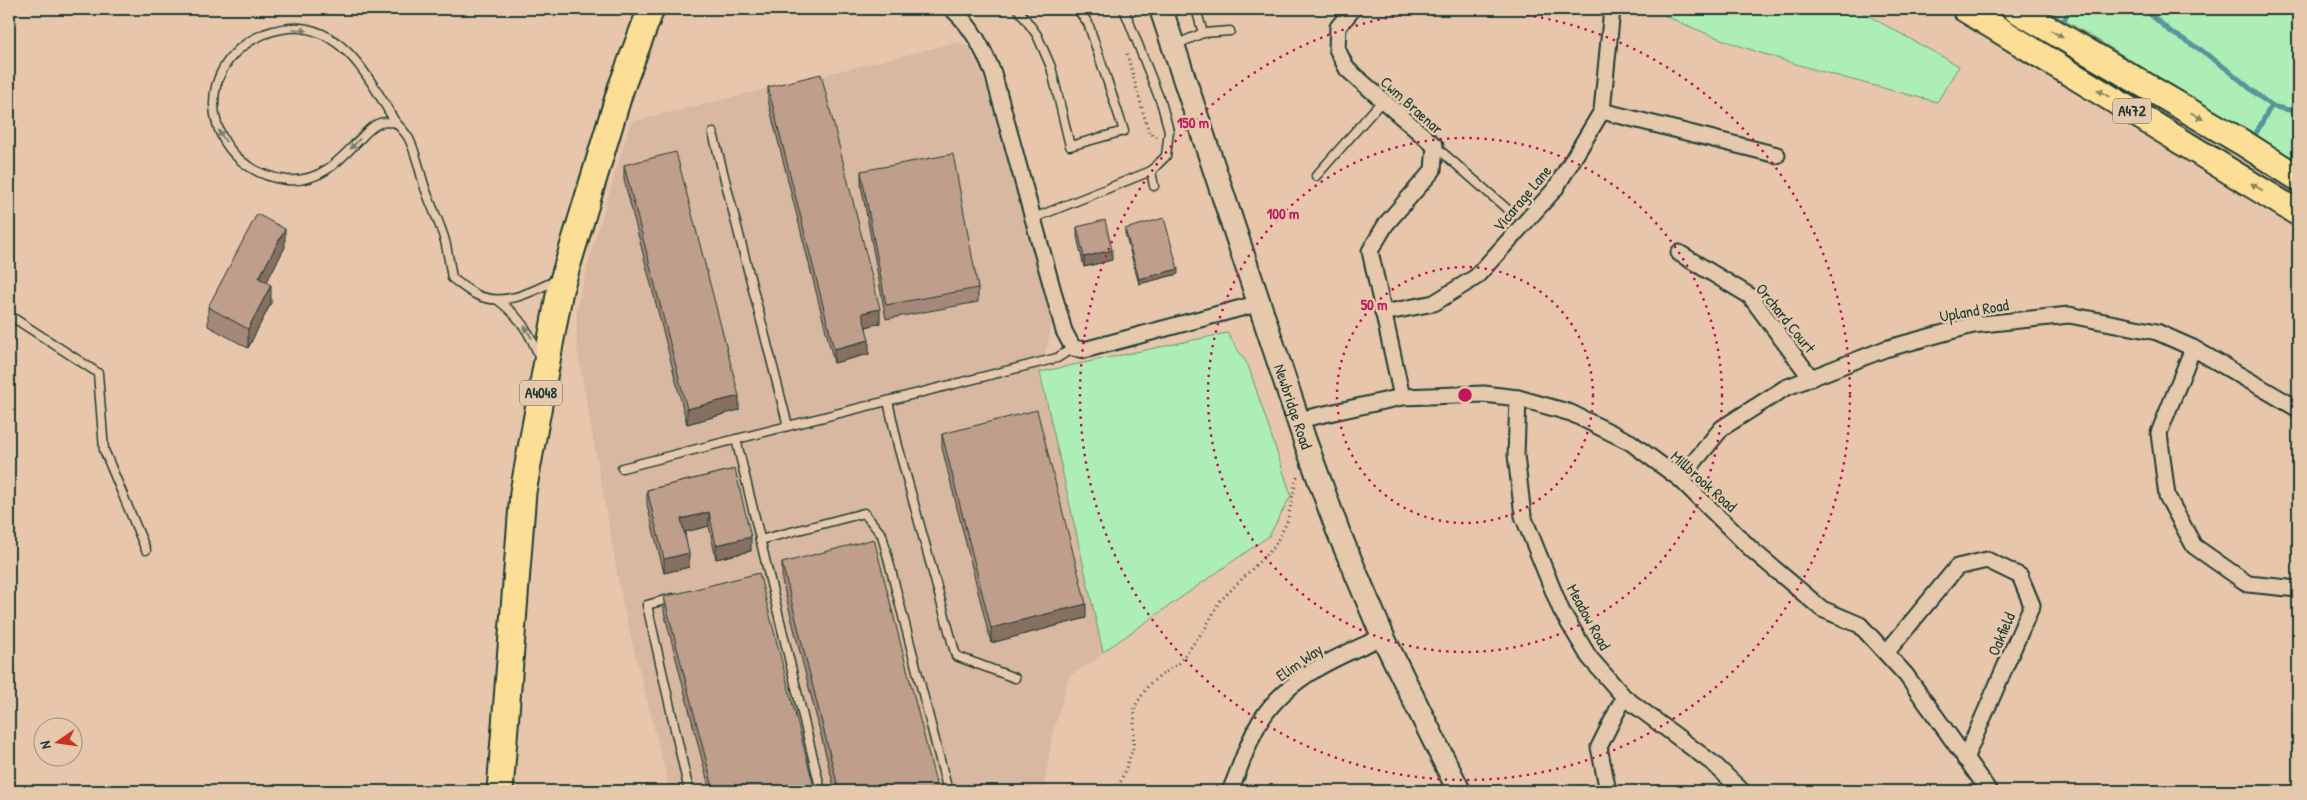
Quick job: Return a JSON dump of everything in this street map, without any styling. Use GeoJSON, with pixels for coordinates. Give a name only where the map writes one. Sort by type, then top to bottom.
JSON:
{"type":"FeatureCollection","features":[{"type":"Feature","properties":{"kind":"main road","name":"A4048"},"geometry":{"type":"LineString","coordinates":[[500,791],[523,492],[545,372],[564,276],[621,88],[651,9]]}},
{"type":"Feature","properties":{"kind":"main road","name":"Newbridge Road"},"geometry":{"type":"LineString","coordinates":[[1161,9],[1298,420],[1338,531],[1383,637],[1459,791]]}},
{"type":"Feature","properties":{"kind":"main road","name":"A472"},"geometry":{"type":"LineString","coordinates":[[1965,9],[2298,213]]}},
{"type":"Feature","properties":{"kind":"main road","name":"A472"},"geometry":{"type":"LineString","coordinates":[[2016,9],[2245,144],[2298,178]]}},
{"type":"Feature","properties":{"kind":"street"},"geometry":{"type":"LineString","coordinates":[[952,9],[961,17],[980,42],[993,73],[1064,331],[1073,348],[1084,350],[1260,303]]}},
{"type":"Feature","properties":{"kind":"street","name":"Cwm Braenar"},"geometry":{"type":"LineString","coordinates":[[1352,9],[1338,27],[1338,49],[1347,69],[1435,146],[1433,170],[1386,224],[1370,251],[1402,398]]}},
{"type":"Feature","properties":{"kind":"street","name":"Vicarage Lane"},"geometry":{"type":"LineString","coordinates":[[1383,313],[1434,303],[1476,277],[1555,188],[1602,111],[1612,9]]}},
{"type":"Feature","properties":{"kind":"street"},"geometry":{"type":"LineString","coordinates":[[1602,111],[1777,155]]}},
{"type":"Feature","properties":{"kind":"street","name":"Orchard Court"},"geometry":{"type":"LineString","coordinates":[[1679,253],[1750,296],[1811,378]]}},
{"type":"Feature","properties":{"kind":"street","name":"Upland Road"},"geometry":{"type":"LineString","coordinates":[[1680,479],[1722,428],[1785,388],[1886,349],[1973,325],[2069,315],[2156,332],[2193,348],[2298,409]]}},
{"type":"Feature","properties":{"kind":"street"},"geometry":{"type":"LineString","coordinates":[[2193,348],[2158,433],[2167,496],[2194,546],[2240,579],[2248,584],[2298,589]]}},
{"type":"Feature","properties":{"kind":"street","name":"Millbrook Road"},"geometry":{"type":"LineString","coordinates":[[1298,420],[1402,398],[1484,394],[1518,398],[1571,413],[1630,442],[1680,479],[1751,549],[1822,609],[1860,625],[1906,675],[1988,791]]}},
{"type":"Feature","properties":{"kind":"street","name":"Meadow Road"},"geometry":{"type":"LineString","coordinates":[[1518,398],[1516,455],[1523,516],[1561,610],[1589,657],[1624,697],[1715,765],[1742,791]]}},
{"type":"Feature","properties":{"kind":"street","name":"Oakfield"},"geometry":{"type":"LineString","coordinates":[[1886,653],[1957,567],[1987,560],[2020,576],[2032,605],[1965,759]]}},
{"type":"Feature","properties":{"kind":"street","name":"Elim Way"},"geometry":{"type":"LineString","coordinates":[[1230,791],[1260,720],[1288,687],[1332,659],[1383,637]]}},
{"type":"Feature","properties":{"kind":"street"},"geometry":{"type":"LineString","coordinates":[[1608,791],[1599,747],[1624,697]]}},
{"type":"Feature","properties":{"kind":"lane"},"geometry":{"type":"LineString","coordinates":[[1018,9],[1037,35],[1051,67],[1070,146],[1124,131],[1088,23],[1077,9]]}},
{"type":"Feature","properties":{"kind":"lane"},"geometry":{"type":"LineString","coordinates":[[1034,218],[1151,171],[1166,156],[1169,131],[1162,105],[1124,9]]}},
{"type":"Feature","properties":{"kind":"lane"},"geometry":{"type":"LineString","coordinates":[[1196,9],[1203,33]]}},
{"type":"Feature","properties":{"kind":"lane"},"geometry":{"type":"LineString","coordinates":[[396,122],[380,123],[369,129],[338,164],[312,177],[290,180],[269,177],[244,164],[216,128],[213,108],[216,86],[226,63],[249,41],[274,30],[301,28],[335,40],[380,94],[396,122],[410,140],[445,240],[452,278],[475,295],[499,300],[532,293],[564,276]]}},
{"type":"Feature","properties":{"kind":"lane"},"geometry":{"type":"LineString","coordinates":[[1174,46],[1203,33],[1230,31]]}},
{"type":"Feature","properties":{"kind":"lane"},"geometry":{"type":"LineString","coordinates":[[1316,176],[1382,100]]}},
{"type":"Feature","properties":{"kind":"lane"},"geometry":{"type":"LineString","coordinates":[[713,133],[788,426]]}},
{"type":"Feature","properties":{"kind":"lane"},"geometry":{"type":"LineString","coordinates":[[1435,146],[1506,208]]}},
{"type":"Feature","properties":{"kind":"lane"},"geometry":{"type":"LineString","coordinates":[[1151,171],[1154,186]]}},
{"type":"Feature","properties":{"kind":"lane"},"geometry":{"type":"LineString","coordinates":[[499,300],[526,327],[545,372]]}},
{"type":"Feature","properties":{"kind":"lane"},"geometry":{"type":"LineString","coordinates":[[9,315],[98,373],[104,450],[146,550]]}},
{"type":"Feature","properties":{"kind":"lane"},"geometry":{"type":"LineString","coordinates":[[622,468],[1057,358],[1073,348]]}},
{"type":"Feature","properties":{"kind":"lane"},"geometry":{"type":"LineString","coordinates":[[888,401],[898,446],[956,656],[1015,678]]}},
{"type":"Feature","properties":{"kind":"lane"},"geometry":{"type":"LineString","coordinates":[[736,439],[821,791]]}},
{"type":"Feature","properties":{"kind":"lane"},"geometry":{"type":"LineString","coordinates":[[760,540],[864,513],[882,534],[948,791]]}},
{"type":"Feature","properties":{"kind":"lane"},"geometry":{"type":"LineString","coordinates":[[759,575],[768,573]]}},
{"type":"Feature","properties":{"kind":"lane"},"geometry":{"type":"LineString","coordinates":[[684,595],[647,605],[689,791]]}},
{"type":"Feature","properties":{"kind":"path"},"geometry":{"type":"LineString","coordinates":[[1117,791],[1133,749],[1135,706],[1149,684],[1179,663],[1206,627],[1220,602],[1274,548],[1288,522],[1295,485]]}},
{"type":"Feature","properties":{"kind":"shaded area"},"geometry":{"type":"Polygon","coordinates":[[[958,42],[969,48],[983,78],[1002,135],[1052,325],[1040,373],[1103,652],[1094,661],[1069,676],[1052,735],[1044,788],[1031,791],[670,791],[623,606],[577,348],[577,307],[591,252],[631,122],[958,42]]]}},
{"type":"Feature","properties":{"kind":"green space"},"geometry":{"type":"Polygon","coordinates":[[[1651,9],[1856,9],[1959,66],[1937,102],[1791,63],[1720,39],[1651,9]]]}},
{"type":"Feature","properties":{"kind":"green space"},"geometry":{"type":"Polygon","coordinates":[[[2047,9],[2298,9],[2298,161],[2064,20],[2047,9]]]}},
{"type":"Feature","properties":{"kind":"green space"},"geometry":{"type":"Polygon","coordinates":[[[1227,333],[1248,365],[1291,495],[1269,536],[1103,652],[1040,372],[1227,333]]]}},
{"type":"Feature","properties":{"kind":"building"},"geometry":{"type":"Polygon","coordinates":[[[821,74],[880,309],[862,313],[869,340],[834,349],[768,87],[821,74]]]}},
{"type":"Feature","properties":{"kind":"building"},"geometry":{"type":"Polygon","coordinates":[[[676,152],[739,396],[687,409],[624,165],[676,152]]]}},
{"type":"Feature","properties":{"kind":"building"},"geometry":{"type":"Polygon","coordinates":[[[953,154],[978,288],[886,305],[861,171],[953,154]]]}},
{"type":"Feature","properties":{"kind":"building"},"geometry":{"type":"Polygon","coordinates":[[[257,214],[285,229],[259,278],[271,285],[248,329],[208,307],[257,214]]]}},
{"type":"Feature","properties":{"kind":"building"},"geometry":{"type":"Polygon","coordinates":[[[1164,218],[1178,269],[1139,279],[1125,229],[1164,218]]]}},
{"type":"Feature","properties":{"kind":"building"},"geometry":{"type":"Polygon","coordinates":[[[1105,220],[1112,250],[1084,257],[1077,227],[1105,220]]]}},
{"type":"Feature","properties":{"kind":"building"},"geometry":{"type":"Polygon","coordinates":[[[1037,410],[1086,604],[991,628],[942,434],[1037,410]]]}},
{"type":"Feature","properties":{"kind":"building"},"geometry":{"type":"Polygon","coordinates":[[[735,469],[751,537],[716,545],[709,512],[681,519],[689,553],[664,559],[647,490],[735,469]]]}},
{"type":"Feature","properties":{"kind":"building"},"geometry":{"type":"Polygon","coordinates":[[[874,539],[938,791],[839,791],[782,563],[874,539]]]}},
{"type":"Feature","properties":{"kind":"building"},"geometry":{"type":"Polygon","coordinates":[[[759,573],[815,791],[714,791],[664,597],[759,573]]]}},
{"type":"Feature","properties":{"kind":"waterway"},"geometry":{"type":"LineString","coordinates":[[2064,20],[2071,9]]}},
{"type":"Feature","properties":{"kind":"waterway"},"geometry":{"type":"LineString","coordinates":[[2144,9],[2171,32],[2201,50],[2228,70],[2271,106],[2298,112]]}},
{"type":"Feature","properties":{"kind":"waterway"},"geometry":{"type":"LineString","coordinates":[[2255,135],[2271,106]]}}]}
